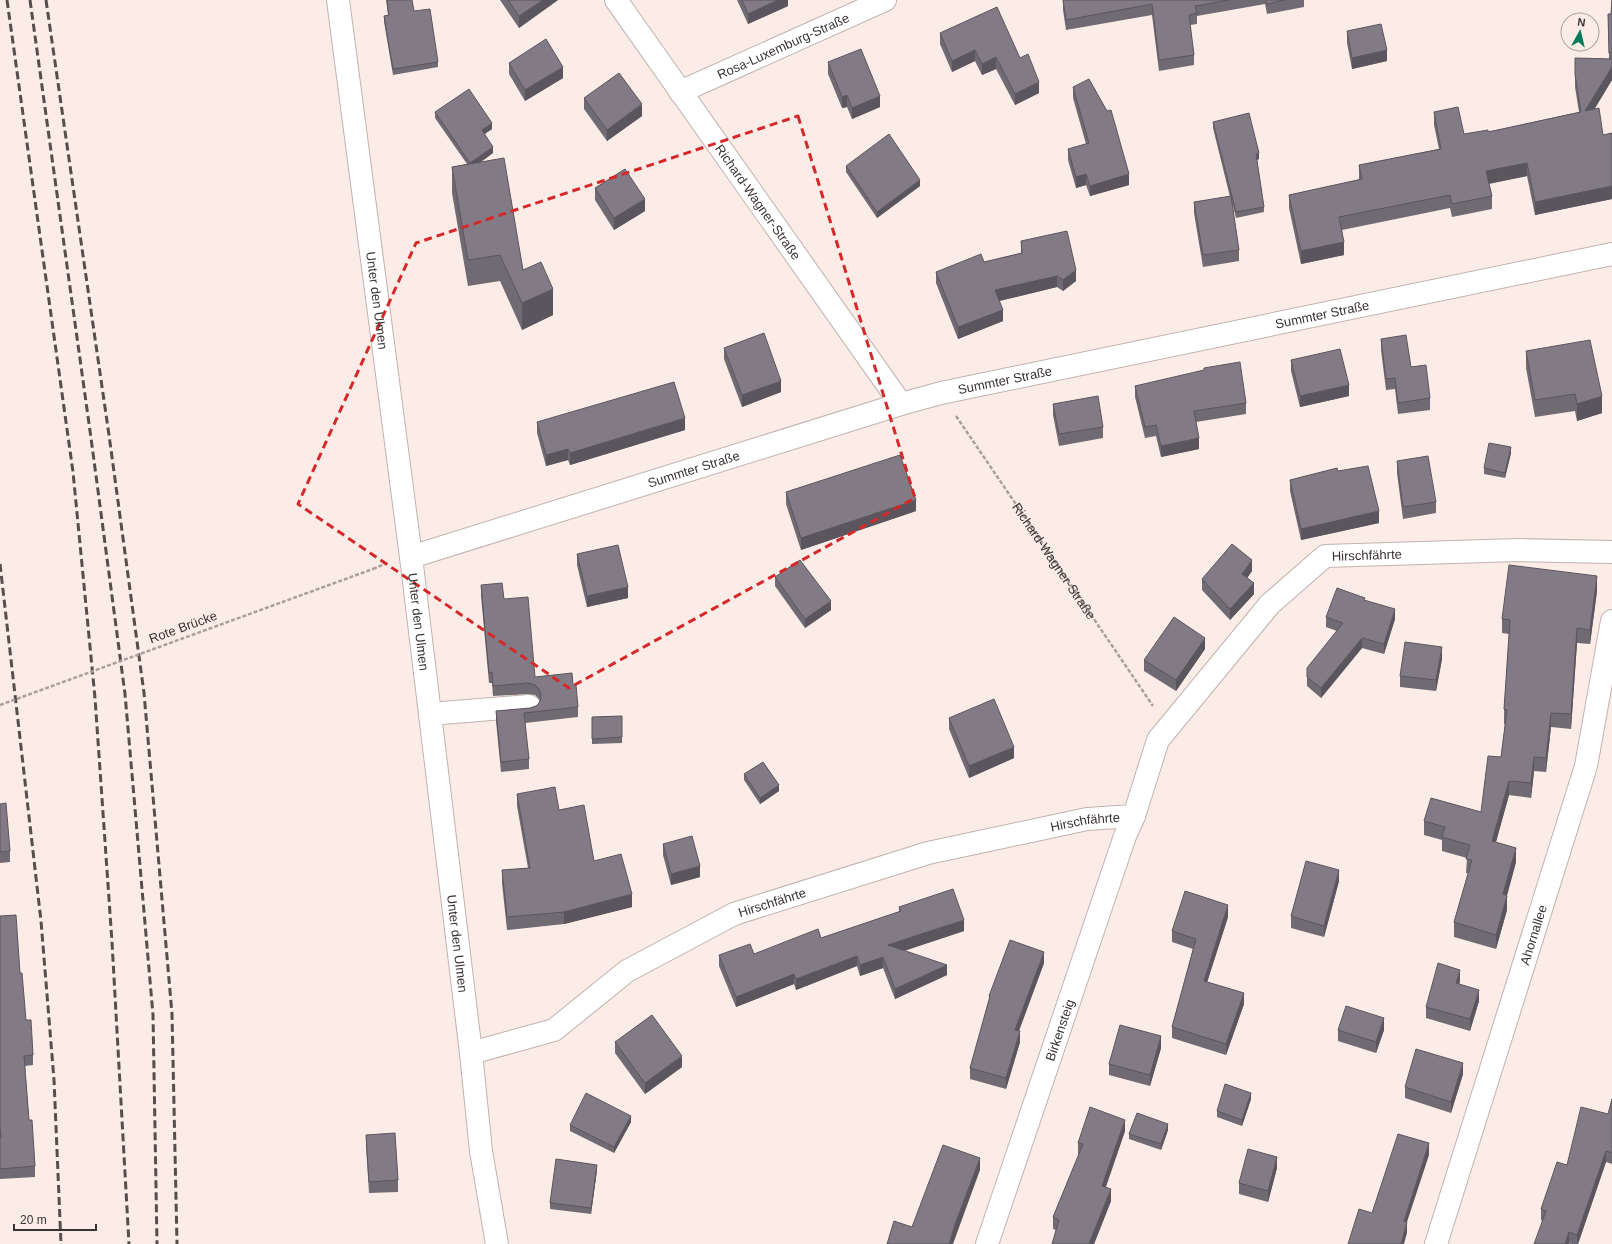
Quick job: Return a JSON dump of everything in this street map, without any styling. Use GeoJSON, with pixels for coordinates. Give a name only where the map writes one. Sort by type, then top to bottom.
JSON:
{"type":"FeatureCollection","features":[{"type":"Feature","properties":{"kind":"street","name":"Unter den Ulmen"},"geometry":{"type":"LineString","coordinates":[[338,0],[411,557],[471,1053],[481,1151],[497,1244]]}},
{"type":"Feature","properties":{"kind":"street","name":"Richard-Wagner-Straße"},"geometry":{"type":"LineString","coordinates":[[616,0],[901,404]]}},
{"type":"Feature","properties":{"kind":"street","name":"Rosa-Luxemburg-Straße"},"geometry":{"type":"LineString","coordinates":[[680,92],[886,0]]}},
{"type":"Feature","properties":{"kind":"street","name":"Summter Straße"},"geometry":{"type":"LineString","coordinates":[[411,557],[901,404],[941,393],[1612,254]]}},
{"type":"Feature","properties":{"kind":"street","name":"Hirschfährte"},"geometry":{"type":"LineString","coordinates":[[471,1053],[554,1030],[627,971],[734,914],[928,853],[1086,820],[1134,816],[1158,740],[1270,604],[1325,556],[1518,550],[1612,552]]}},
{"type":"Feature","properties":{"kind":"street","name":"Ahornallee"},"geometry":{"type":"LineString","coordinates":[[1436,1244],[1586,766],[1612,621]]}},
{"type":"Feature","properties":{"kind":"street"},"geometry":{"type":"LineString","coordinates":[[430,714],[529,706]]}},
{"type":"Feature","properties":{"kind":"street","name":"Birkensteig"},"geometry":{"type":"LineString","coordinates":[[987,1244],[1123,844],[1134,816]]}},
{"type":"Feature","properties":{"kind":"path","name":"Richard-Wagner-Straße"},"geometry":{"type":"LineString","coordinates":[[941,393],[1168,728]]}},
{"type":"Feature","properties":{"kind":"path","name":"Rote Brücke"},"geometry":{"type":"LineString","coordinates":[[0,705],[373,569]]}},
{"type":"Feature","properties":{"kind":"highlighted area"},"geometry":{"type":"Polygon","coordinates":[[[798,116],[915,498],[569,688],[298,504],[416,243],[798,116]]]}},
{"type":"Feature","properties":{"kind":"building"},"geometry":{"type":"Polygon","coordinates":[[[387,0],[412,0],[414,11],[430,9],[438,62],[393,69],[384,16],[389,15],[387,0]]]}},
{"type":"Feature","properties":{"kind":"building"},"geometry":{"type":"Polygon","coordinates":[[[508,0],[543,0],[519,16],[508,0]]]}},
{"type":"Feature","properties":{"kind":"building"},"geometry":{"type":"Polygon","coordinates":[[[742,0],[778,0],[748,14],[742,0]]]}},
{"type":"Feature","properties":{"kind":"building"},"geometry":{"type":"Polygon","coordinates":[[[1063,0],[1229,0],[1195,6],[1197,13],[1189,15],[1194,55],[1159,60],[1152,4],[1066,20],[1063,0]]]}},
{"type":"Feature","properties":{"kind":"building"},"geometry":{"type":"Polygon","coordinates":[[[1266,0],[1285,0],[1267,4],[1266,0]]]}},
{"type":"Feature","properties":{"kind":"building"},"geometry":{"type":"Polygon","coordinates":[[[1612,0],[1612,53],[1609,53],[1608,14],[1611,14],[1612,0]]]}},
{"type":"Feature","properties":{"kind":"building"},"geometry":{"type":"Polygon","coordinates":[[[997,7],[1020,58],[1028,54],[1039,82],[1015,94],[996,57],[982,64],[975,50],[952,61],[940,33],[997,7]]]}},
{"type":"Feature","properties":{"kind":"building"},"geometry":{"type":"Polygon","coordinates":[[[1381,24],[1387,50],[1352,58],[1347,31],[1381,24]]]}},
{"type":"Feature","properties":{"kind":"building"},"geometry":{"type":"Polygon","coordinates":[[[546,39],[563,67],[525,90],[509,63],[546,39]]]}},
{"type":"Feature","properties":{"kind":"building"},"geometry":{"type":"Polygon","coordinates":[[[861,49],[880,96],[852,108],[847,95],[842,97],[828,62],[861,49]]]}},
{"type":"Feature","properties":{"kind":"building"},"geometry":{"type":"Polygon","coordinates":[[[1575,58],[1612,59],[1612,67],[1585,111],[1599,108],[1603,135],[1612,133],[1612,186],[1535,202],[1527,163],[1486,171],[1492,196],[1452,204],[1450,195],[1339,217],[1344,242],[1301,251],[1289,195],[1362,179],[1359,165],[1441,149],[1434,112],[1458,107],[1464,134],[1488,130],[1488,132],[1581,112],[1575,74],[1575,58]]]}},
{"type":"Feature","properties":{"kind":"building"},"geometry":{"type":"Polygon","coordinates":[[[619,73],[642,104],[607,130],[584,98],[619,73]]]}},
{"type":"Feature","properties":{"kind":"building"},"geometry":{"type":"Polygon","coordinates":[[[1089,79],[1107,111],[1111,110],[1129,174],[1090,186],[1086,174],[1076,177],[1068,149],[1089,143],[1073,87],[1089,79]]]}},
{"type":"Feature","properties":{"kind":"building"},"geometry":{"type":"Polygon","coordinates":[[[469,89],[492,123],[482,130],[493,147],[470,163],[435,112],[469,89]]]}},
{"type":"Feature","properties":{"kind":"building"},"geometry":{"type":"Polygon","coordinates":[[[1249,113],[1259,153],[1256,154],[1264,207],[1236,212],[1213,122],[1249,113]]]}},
{"type":"Feature","properties":{"kind":"building"},"geometry":{"type":"Polygon","coordinates":[[[889,134],[920,180],[877,212],[846,166],[889,134]]]}},
{"type":"Feature","properties":{"kind":"building"},"geometry":{"type":"Polygon","coordinates":[[[504,158],[523,270],[541,262],[553,289],[522,303],[500,255],[468,260],[452,167],[504,158]]]}},
{"type":"Feature","properties":{"kind":"building"},"geometry":{"type":"Polygon","coordinates":[[[625,169],[645,199],[614,218],[595,188],[625,169]]]}},
{"type":"Feature","properties":{"kind":"building"},"geometry":{"type":"Polygon","coordinates":[[[1231,196],[1239,250],[1203,255],[1194,202],[1231,196]]]}},
{"type":"Feature","properties":{"kind":"building"},"geometry":{"type":"Polygon","coordinates":[[[1067,231],[1076,270],[1063,280],[1057,276],[995,290],[1003,310],[958,327],[936,272],[981,254],[984,262],[1022,253],[1021,241],[1067,231]]]}},
{"type":"Feature","properties":{"kind":"building"},"geometry":{"type":"Polygon","coordinates":[[[764,333],[781,381],[742,395],[724,348],[764,333]]]}},
{"type":"Feature","properties":{"kind":"building"},"geometry":{"type":"Polygon","coordinates":[[[1406,335],[1411,367],[1426,365],[1430,398],[1398,403],[1395,378],[1386,379],[1381,339],[1406,335]]]}},
{"type":"Feature","properties":{"kind":"building"},"geometry":{"type":"Polygon","coordinates":[[[1590,340],[1602,396],[1577,404],[1575,394],[1535,400],[1526,351],[1590,340]]]}},
{"type":"Feature","properties":{"kind":"building"},"geometry":{"type":"Polygon","coordinates":[[[1340,349],[1349,385],[1300,396],[1291,360],[1340,349]]]}},
{"type":"Feature","properties":{"kind":"building"},"geometry":{"type":"Polygon","coordinates":[[[1240,362],[1246,403],[1194,411],[1199,438],[1161,446],[1156,425],[1145,427],[1135,386],[1204,370],[1204,368],[1240,362]]]}},
{"type":"Feature","properties":{"kind":"building"},"geometry":{"type":"Polygon","coordinates":[[[674,382],[685,418],[570,453],[568,449],[546,455],[537,422],[674,382]]]}},
{"type":"Feature","properties":{"kind":"building"},"geometry":{"type":"Polygon","coordinates":[[[1098,396],[1103,427],[1059,434],[1053,404],[1098,396]]]}},
{"type":"Feature","properties":{"kind":"building"},"geometry":{"type":"Polygon","coordinates":[[[1489,443],[1511,447],[1505,473],[1484,468],[1489,443]]]}},
{"type":"Feature","properties":{"kind":"building"},"geometry":{"type":"Polygon","coordinates":[[[900,455],[916,500],[801,538],[786,492],[900,455]]]}},
{"type":"Feature","properties":{"kind":"building"},"geometry":{"type":"Polygon","coordinates":[[[1428,456],[1436,502],[1403,507],[1397,461],[1428,456]]]}},
{"type":"Feature","properties":{"kind":"building"},"geometry":{"type":"Polygon","coordinates":[[[1368,466],[1379,511],[1301,529],[1290,480],[1337,468],[1338,471],[1368,466]]]}},
{"type":"Feature","properties":{"kind":"building"},"geometry":{"type":"Polygon","coordinates":[[[1232,544],[1252,560],[1242,574],[1254,583],[1230,609],[1202,579],[1232,544]]]}},
{"type":"Feature","properties":{"kind":"building"},"geometry":{"type":"Polygon","coordinates":[[[618,545],[628,587],[587,596],[577,554],[618,545]]]}},
{"type":"Feature","properties":{"kind":"building"},"geometry":{"type":"Polygon","coordinates":[[[800,560],[831,601],[805,619],[775,577],[800,560]]]}},
{"type":"Feature","properties":{"kind":"building"},"geometry":{"type":"Polygon","coordinates":[[[1509,565],[1597,576],[1590,630],[1577,628],[1571,714],[1551,713],[1546,758],[1534,757],[1531,783],[1509,781],[1492,841],[1516,848],[1503,894],[1507,896],[1496,935],[1454,922],[1472,860],[1466,859],[1470,845],[1442,837],[1445,827],[1424,821],[1431,798],[1481,812],[1488,756],[1501,757],[1507,710],[1504,709],[1510,620],[1502,619],[1509,565]]]}},
{"type":"Feature","properties":{"kind":"building"},"geometry":{"type":"Polygon","coordinates":[[[502,583],[504,599],[528,597],[535,677],[572,673],[573,685],[576,685],[578,707],[524,713],[529,759],[501,762],[496,711],[530,708],[536,706],[540,702],[541,694],[535,685],[528,683],[493,686],[492,672],[489,673],[481,585],[502,583]]]}},
{"type":"Feature","properties":{"kind":"building"},"geometry":{"type":"Polygon","coordinates":[[[1337,588],[1365,598],[1364,600],[1395,609],[1384,644],[1362,638],[1321,688],[1307,677],[1307,668],[1343,623],[1326,617],[1337,588]]]}},
{"type":"Feature","properties":{"kind":"building"},"geometry":{"type":"Polygon","coordinates":[[[1174,617],[1205,638],[1176,680],[1144,660],[1174,617]]]}},
{"type":"Feature","properties":{"kind":"building"},"geometry":{"type":"Polygon","coordinates":[[[1405,642],[1442,647],[1436,680],[1400,676],[1405,642]]]}},
{"type":"Feature","properties":{"kind":"building"},"geometry":{"type":"Polygon","coordinates":[[[994,699],[1014,747],[969,766],[949,718],[994,699]]]}},
{"type":"Feature","properties":{"kind":"building"},"geometry":{"type":"Polygon","coordinates":[[[622,716],[622,737],[592,739],[592,717],[622,716]]]}},
{"type":"Feature","properties":{"kind":"building"},"geometry":{"type":"Polygon","coordinates":[[[763,762],[779,785],[760,798],[744,774],[763,762]]]}},
{"type":"Feature","properties":{"kind":"building"},"geometry":{"type":"Polygon","coordinates":[[[555,787],[559,810],[584,805],[594,861],[621,854],[632,894],[564,912],[507,917],[502,870],[530,868],[517,794],[555,787]]]}},
{"type":"Feature","properties":{"kind":"building"},"geometry":{"type":"Polygon","coordinates":[[[6,803],[10,851],[0,852],[0,804],[6,803]]]}},
{"type":"Feature","properties":{"kind":"building"},"geometry":{"type":"Polygon","coordinates":[[[692,836],[700,866],[671,874],[663,844],[692,836]]]}},
{"type":"Feature","properties":{"kind":"building"},"geometry":{"type":"Polygon","coordinates":[[[1306,861],[1339,870],[1324,926],[1291,916],[1306,861]]]}},
{"type":"Feature","properties":{"kind":"building"},"geometry":{"type":"Polygon","coordinates":[[[953,889],[964,920],[888,945],[947,965],[895,989],[883,957],[860,965],[857,956],[796,979],[794,974],[736,997],[719,955],[750,944],[754,954],[818,929],[821,938],[901,911],[899,907],[953,889]]]}},
{"type":"Feature","properties":{"kind":"building"},"geometry":{"type":"Polygon","coordinates":[[[1185,891],[1228,905],[1204,981],[1244,993],[1226,1044],[1172,1027],[1196,939],[1172,931],[1185,891]]]}},
{"type":"Feature","properties":{"kind":"building"},"geometry":{"type":"Polygon","coordinates":[[[16,915],[20,973],[22,973],[26,1020],[31,1020],[33,1055],[24,1056],[29,1120],[32,1120],[35,1166],[0,1169],[0,916],[16,915]]]}},
{"type":"Feature","properties":{"kind":"building"},"geometry":{"type":"Polygon","coordinates":[[[1010,940],[1044,952],[1015,1030],[1020,1031],[1006,1078],[970,1068],[989,996],[1010,940]]]}},
{"type":"Feature","properties":{"kind":"building"},"geometry":{"type":"Polygon","coordinates":[[[1438,963],[1460,970],[1456,983],[1479,990],[1470,1019],[1426,1007],[1438,963]]]}},
{"type":"Feature","properties":{"kind":"building"},"geometry":{"type":"Polygon","coordinates":[[[1346,1006],[1384,1018],[1376,1042],[1338,1030],[1346,1006]]]}},
{"type":"Feature","properties":{"kind":"building"},"geometry":{"type":"Polygon","coordinates":[[[652,1015],[682,1056],[645,1083],[615,1042],[652,1015]]]}},
{"type":"Feature","properties":{"kind":"building"},"geometry":{"type":"Polygon","coordinates":[[[1120,1025],[1161,1036],[1150,1075],[1109,1064],[1120,1025]]]}},
{"type":"Feature","properties":{"kind":"building"},"geometry":{"type":"Polygon","coordinates":[[[1416,1049],[1463,1063],[1451,1102],[1405,1087],[1416,1049]]]}},
{"type":"Feature","properties":{"kind":"building"},"geometry":{"type":"Polygon","coordinates":[[[1225,1084],[1251,1093],[1242,1120],[1217,1111],[1225,1084]]]}},
{"type":"Feature","properties":{"kind":"building"},"geometry":{"type":"Polygon","coordinates":[[[586,1093],[631,1116],[614,1147],[570,1125],[586,1093]]]}},
{"type":"Feature","properties":{"kind":"building"},"geometry":{"type":"Polygon","coordinates":[[[1612,1099],[1612,1153],[1606,1151],[1577,1235],[1569,1232],[1565,1244],[1534,1244],[1546,1211],[1541,1209],[1557,1162],[1567,1165],[1581,1107],[1608,1114],[1612,1099]]]}},
{"type":"Feature","properties":{"kind":"building"},"geometry":{"type":"Polygon","coordinates":[[[1090,1107],[1125,1120],[1102,1186],[1111,1189],[1089,1244],[1052,1244],[1059,1220],[1053,1217],[1083,1144],[1078,1143],[1090,1107]]]}},
{"type":"Feature","properties":{"kind":"building"},"geometry":{"type":"Polygon","coordinates":[[[1137,1113],[1168,1124],[1161,1144],[1129,1134],[1137,1113]]]}},
{"type":"Feature","properties":{"kind":"building"},"geometry":{"type":"Polygon","coordinates":[[[395,1133],[398,1180],[369,1182],[366,1135],[395,1133]]]}},
{"type":"Feature","properties":{"kind":"building"},"geometry":{"type":"Polygon","coordinates":[[[1398,1134],[1429,1143],[1404,1221],[1407,1222],[1401,1244],[1348,1244],[1359,1209],[1372,1213],[1398,1134]]]}},
{"type":"Feature","properties":{"kind":"building"},"geometry":{"type":"Polygon","coordinates":[[[943,1145],[980,1158],[949,1244],[887,1244],[894,1221],[912,1227],[943,1145]]]}},
{"type":"Feature","properties":{"kind":"building"},"geometry":{"type":"Polygon","coordinates":[[[1248,1149],[1277,1157],[1268,1191],[1239,1183],[1248,1149]]]}},
{"type":"Feature","properties":{"kind":"building"},"geometry":{"type":"Polygon","coordinates":[[[556,1159],[597,1165],[591,1208],[550,1203],[556,1159]]]}},
{"type":"Feature","properties":{"kind":"railway"},"geometry":{"type":"LineString","coordinates":[[7,0],[73,472],[95,698],[112,942],[129,1244]]}},
{"type":"Feature","properties":{"kind":"railway"},"geometry":{"type":"LineString","coordinates":[[30,0],[125,694],[153,1015],[157,1244]]}},
{"type":"Feature","properties":{"kind":"railway"},"geometry":{"type":"LineString","coordinates":[[46,0],[109,435],[144,693],[172,1014],[177,1244]]}},
{"type":"Feature","properties":{"kind":"railway"},"geometry":{"type":"LineString","coordinates":[[0,564],[41,921],[54,1080],[61,1244]]}}]}
